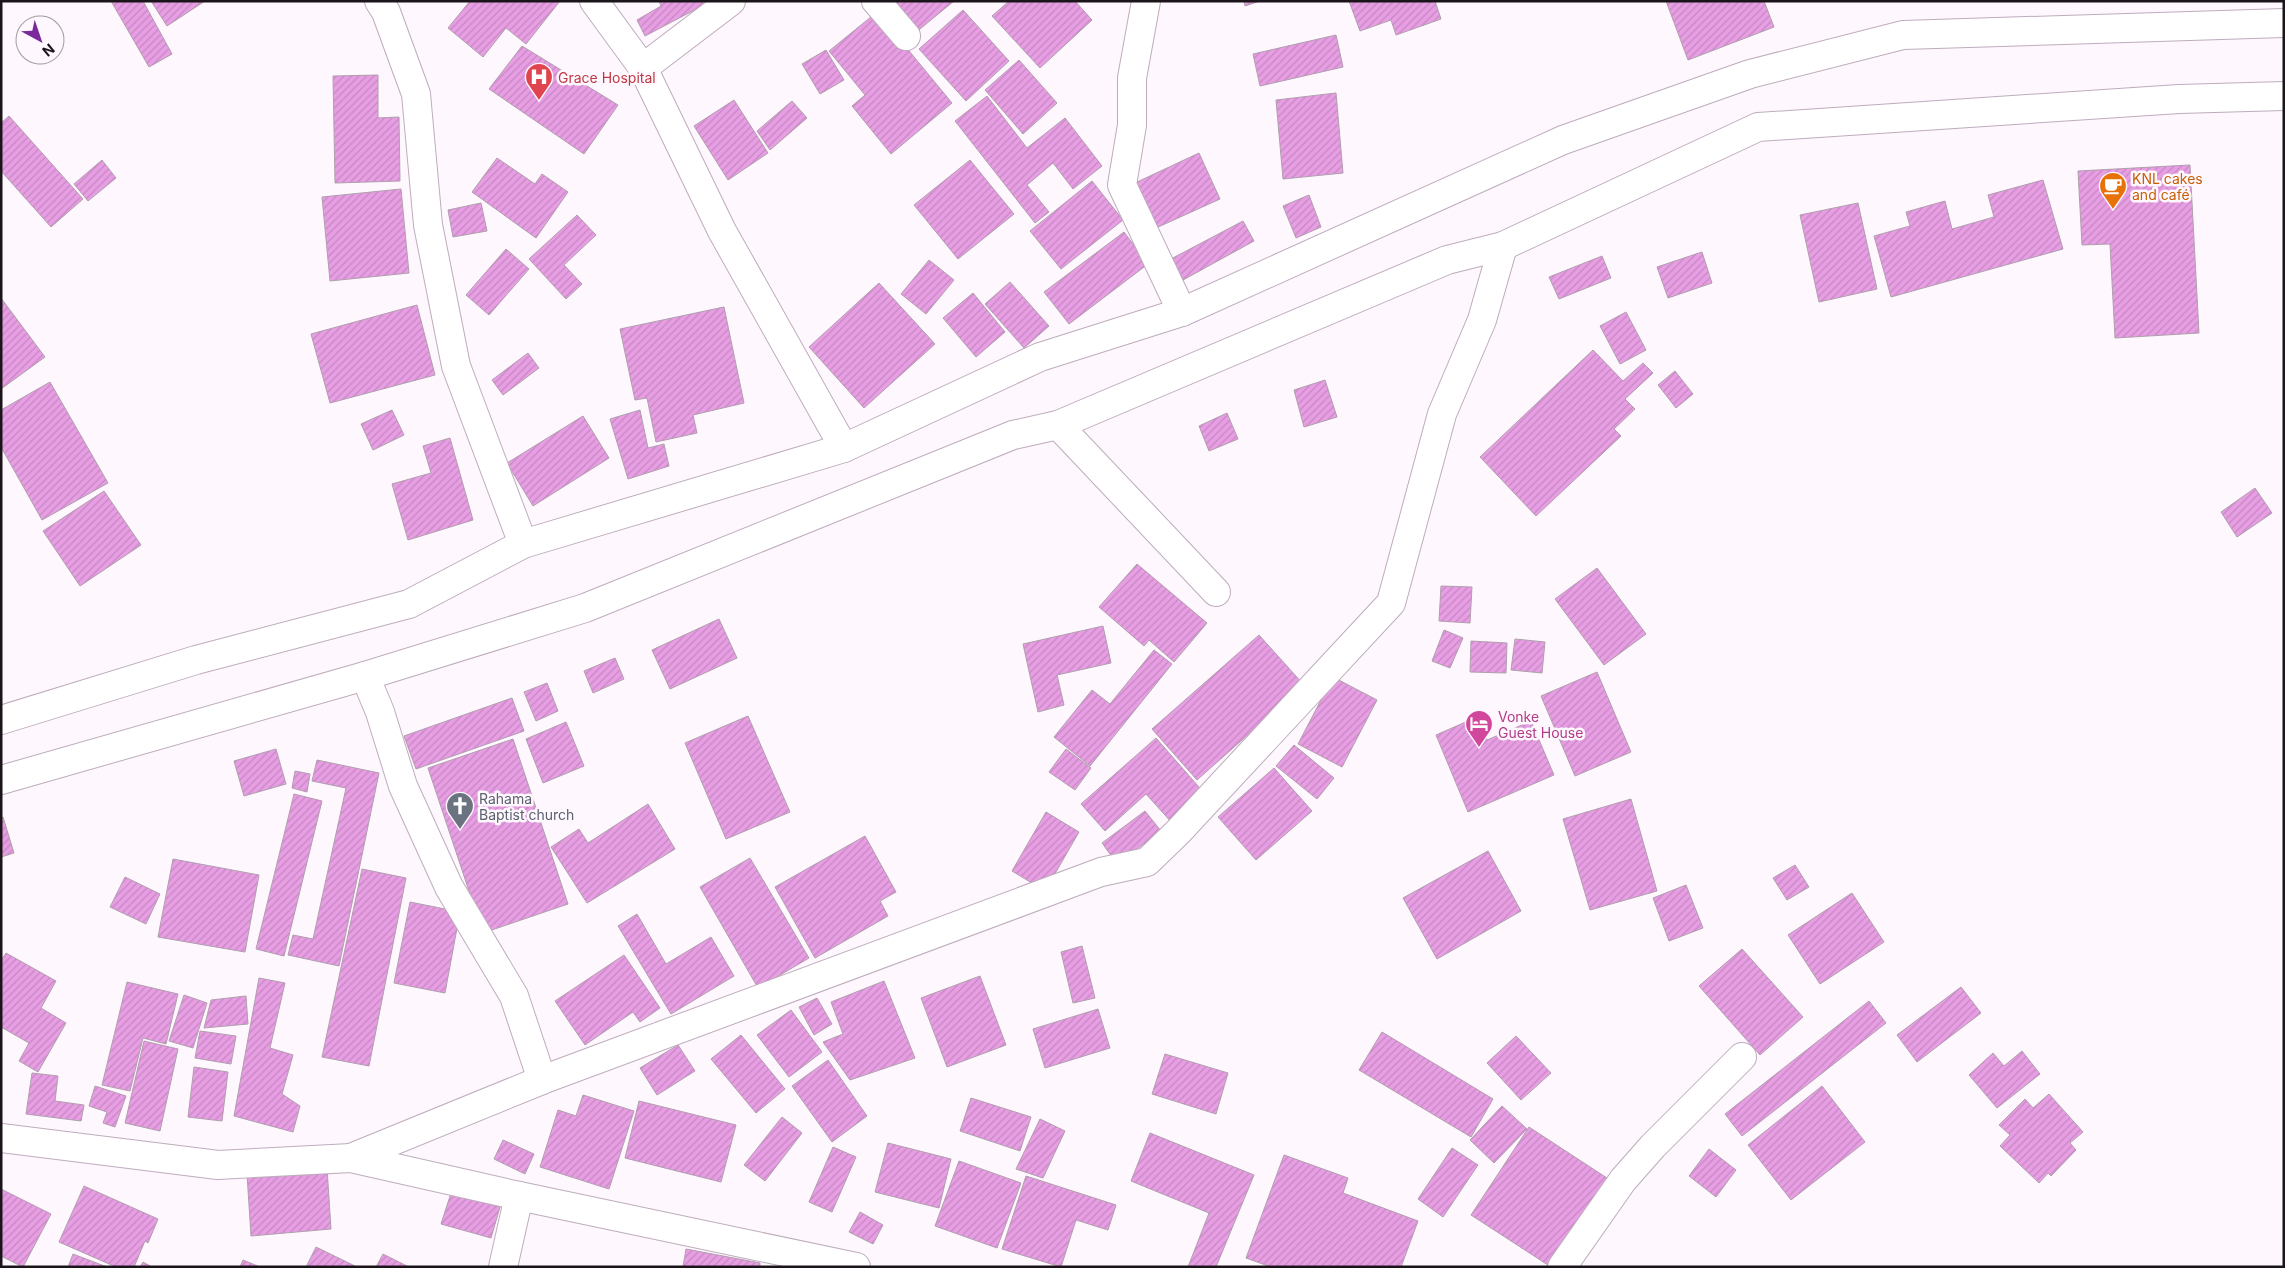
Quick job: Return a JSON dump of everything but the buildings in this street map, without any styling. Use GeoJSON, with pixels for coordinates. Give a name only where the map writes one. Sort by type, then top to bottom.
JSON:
{"type":"FeatureCollection","features":[{"type":"Feature","properties":{"kind":"street"},"geometry":{"type":"LineString","coordinates":[[379,1],[386,12],[416,94],[428,225],[456,366],[523,544]]}},
{"type":"Feature","properties":{"kind":"street"},"geometry":{"type":"LineString","coordinates":[[594,1],[643,68],[722,231],[844,448]]}},
{"type":"Feature","properties":{"kind":"street"},"geometry":{"type":"LineString","coordinates":[[643,68],[731,1]]}},
{"type":"Feature","properties":{"kind":"street"},"geometry":{"type":"LineString","coordinates":[[876,1],[906,36]]}},
{"type":"Feature","properties":{"kind":"street"},"geometry":{"type":"LineString","coordinates":[[1146,1],[1132,78],[1132,125],[1122,185],[1182,312]]}},
{"type":"Feature","properties":{"kind":"street"},"geometry":{"type":"LineString","coordinates":[[1,720],[196,660],[409,604],[523,544],[844,448],[1040,356],[1182,312],[1563,140],[1750,74],[1903,35],[2284,23]]}},
{"type":"Feature","properties":{"kind":"street"},"geometry":{"type":"LineString","coordinates":[[1,780],[365,676],[585,608],[1013,435],[1058,425],[1447,260],[1503,246],[1758,127],[2179,99],[2284,96]]}},
{"type":"Feature","properties":{"kind":"street"},"geometry":{"type":"LineString","coordinates":[[351,1158],[542,1080],[1101,872],[1147,862],[1178,832],[1392,603],[1442,414],[1482,320],[1503,246]]}},
{"type":"Feature","properties":{"kind":"street"},"geometry":{"type":"LineString","coordinates":[[1058,425],[1216,592]]}},
{"type":"Feature","properties":{"kind":"street"},"geometry":{"type":"LineString","coordinates":[[365,676],[380,712],[403,786],[449,887],[514,996],[542,1080]]}},
{"type":"Feature","properties":{"kind":"street"},"geometry":{"type":"LineString","coordinates":[[1562,1267],[1623,1180],[1653,1146],[1742,1057]]}},
{"type":"Feature","properties":{"kind":"street"},"geometry":{"type":"LineString","coordinates":[[1,1138],[218,1165],[351,1158],[783,1259],[856,1267]]}},
{"type":"Feature","properties":{"kind":"street"},"geometry":{"type":"LineString","coordinates":[[503,1267],[519,1196]]}},
{"type":"Feature","properties":{"kind":"place","name":"Grace Hospital"},"geometry":{"type":"Point","coordinates":[539,101]}},
{"type":"Feature","properties":{"kind":"place","name":"KNL cakes and café"},"geometry":{"type":"Point","coordinates":[2113,210]}},
{"type":"Feature","properties":{"kind":"place","name":"Vonke Guest House"},"geometry":{"type":"Point","coordinates":[1479,748]}},
{"type":"Feature","properties":{"kind":"place","name":"Rahama Baptist church"},"geometry":{"type":"Point","coordinates":[460,830]}}]}
